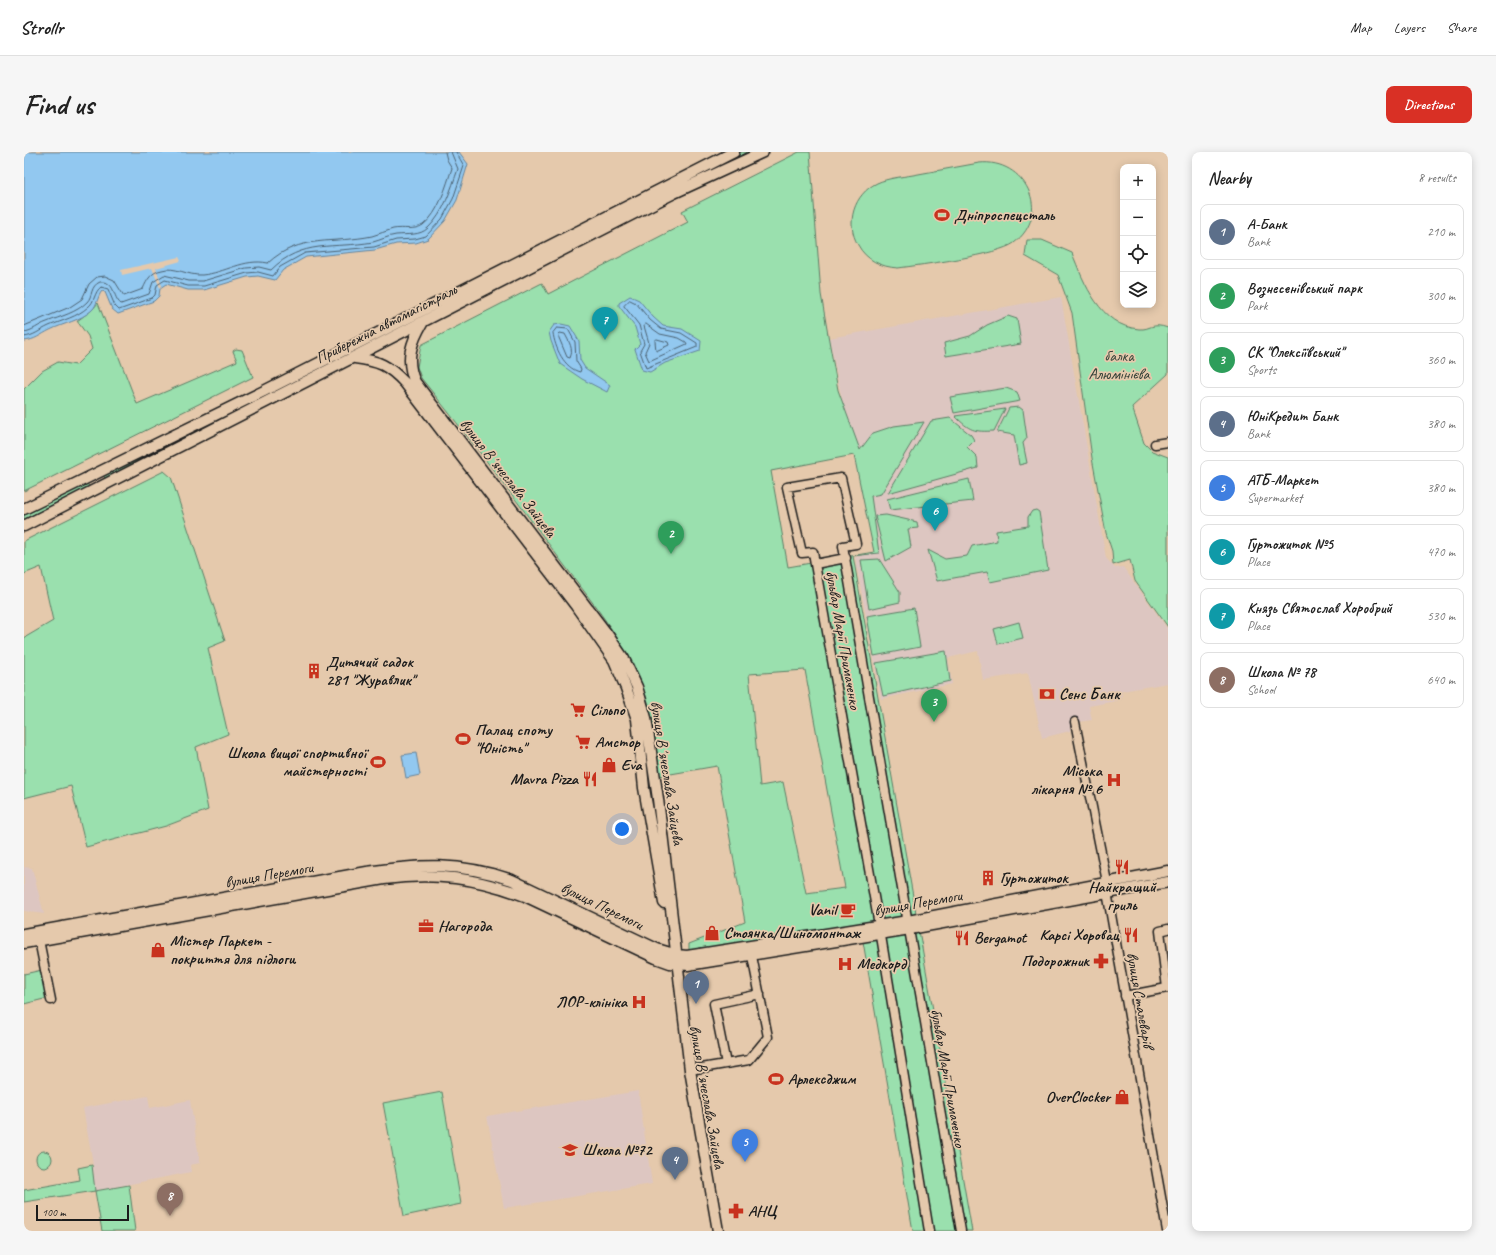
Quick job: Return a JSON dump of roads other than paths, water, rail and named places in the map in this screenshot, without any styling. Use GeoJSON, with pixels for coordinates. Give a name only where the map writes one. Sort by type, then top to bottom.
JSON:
{"type":"FeatureCollection","features":[{"type":"Feature","properties":{"kind":"main road","name":"Прибережна автомагістраль"},"geometry":{"type":"LineString","coordinates":[[24,509],[264,391],[734,152]]}},
{"type":"Feature","properties":{"kind":"main road","name":"Прибережна автомагістраль"},"geometry":{"type":"LineString","coordinates":[[24,526],[188,441],[355,358],[674,193],[763,152]]}},
{"type":"Feature","properties":{"kind":"main road","name":"вулиця Вʼячеслава Зайцева"},"geometry":{"type":"LineString","coordinates":[[423,322],[411,346],[410,371],[415,382],[595,617],[624,659],[637,687],[646,718],[658,799],[673,959],[714,1231]]}},
{"type":"Feature","properties":{"kind":"main road","name":"вулиця Вʼячеслава Зайцева"},"geometry":{"type":"LineString","coordinates":[[355,358],[379,362],[393,370],[405,383],[576,606],[614,660],[626,688],[636,719],[644,788],[660,874],[690,1070],[718,1231]]}},
{"type":"Feature","properties":{"kind":"main road"},"geometry":{"type":"LineString","coordinates":[[97,473],[94,478],[96,482],[106,484]]}},
{"type":"Feature","properties":{"kind":"main road"},"geometry":{"type":"LineString","coordinates":[[86,479],[90,480],[92,484],[90,492]]}},
{"type":"Feature","properties":{"kind":"main road"},"geometry":{"type":"LineString","coordinates":[[440,876],[444,870],[442,865]]}},
{"type":"Feature","properties":{"kind":"main road","name":"вулиця Перемоги"},"geometry":{"type":"LineString","coordinates":[[24,934],[367,872],[408,866],[442,865],[488,872],[512,880],[688,965],[752,956],[880,930]]}},
{"type":"Feature","properties":{"kind":"main road"},"geometry":{"type":"LineString","coordinates":[[459,878],[456,872],[461,867]]}},
{"type":"Feature","properties":{"kind":"main road","name":"вулиця Перемоги"},"geometry":{"type":"LineString","coordinates":[[24,943],[384,879],[410,876],[440,876],[459,878],[493,885],[525,896],[656,958],[673,959],[894,928],[1107,887],[1168,871]]}},
{"type":"Feature","properties":{"kind":"main road","name":"вулиця Перемоги"},"geometry":{"type":"LineString","coordinates":[[1107,887],[1168,882]]}},
{"type":"Feature","properties":{"kind":"street"},"geometry":{"type":"LineString","coordinates":[[1156,444],[1168,442]]}},
{"type":"Feature","properties":{"kind":"street"},"geometry":{"type":"LineString","coordinates":[[815,564],[812,552],[802,553],[787,487],[841,478],[856,544],[843,546],[846,558]]}},
{"type":"Feature","properties":{"kind":"street","name":"бульвар Марії Примаченко"},"geometry":{"type":"LineString","coordinates":[[929,1231],[880,930],[815,564],[846,558],[909,925],[925,1029],[961,1231]]}},
{"type":"Feature","properties":{"kind":"street","name":"вулиця Сталеварів"},"geometry":{"type":"LineString","coordinates":[[1075,722],[1107,887],[1167,1231]]}},
{"type":"Feature","properties":{"kind":"street"},"geometry":{"type":"LineString","coordinates":[[1125,996],[1167,988],[1160,931],[1168,929]]}},
{"type":"Feature","properties":{"kind":"street"},"geometry":{"type":"LineString","coordinates":[[40,940],[51,1000]]}},
{"type":"Feature","properties":{"kind":"street"},"geometry":{"type":"LineString","coordinates":[[690,1070],[749,1060],[768,1037],[752,956]]}},
{"type":"Feature","properties":{"kind":"street"},"geometry":{"type":"LineString","coordinates":[[726,1064],[714,1004],[760,994]]}},
{"type":"Feature","properties":{"kind":"water"},"geometry":{"type":"Polygon","coordinates":[[[24,152],[459,152],[468,164],[457,200],[445,221],[428,239],[416,243],[396,244],[375,250],[306,257],[283,270],[275,280],[258,276],[247,277],[204,290],[188,290],[166,284],[160,288],[159,296],[154,301],[118,314],[112,309],[105,292],[102,291],[94,308],[87,314],[24,341],[24,152]]]}},
{"type":"Feature","properties":{"kind":"water"},"geometry":{"type":"Polygon","coordinates":[[[630,296],[639,300],[653,317],[663,326],[682,329],[701,341],[700,351],[665,363],[650,372],[642,370],[635,349],[640,344],[635,327],[619,306],[619,303],[630,296]]]}},
{"type":"Feature","properties":{"kind":"water"},"geometry":{"type":"Polygon","coordinates":[[[561,324],[570,326],[579,341],[580,360],[585,368],[610,385],[607,392],[582,379],[560,364],[549,332],[554,325],[561,324]]]}},
{"type":"Feature","properties":{"kind":"water"},"geometry":{"type":"Polygon","coordinates":[[[416,753],[420,775],[406,778],[402,755],[416,753]]]}},
{"type":"Feature","properties":{"kind":"place","name":"Дніпроспецсталь"},"geometry":{"type":"Point","coordinates":[942,215]}},
{"type":"Feature","properties":{"kind":"place","name":"Князь Святослав Хоробрий"},"geometry":{"type":"Point","coordinates":[605,340]}},
{"type":"Feature","properties":{"kind":"place","name":"Гуртожиток №5"},"geometry":{"type":"Point","coordinates":[935,531]}},
{"type":"Feature","properties":{"kind":"place","name":"Вознесенівський парк"},"geometry":{"type":"Point","coordinates":[671,554]}},
{"type":"Feature","properties":{"kind":"place","name":"Дитячий садок 281 \"Журавлик\""},"geometry":{"type":"Point","coordinates":[314,671]}},
{"type":"Feature","properties":{"kind":"place","name":"Сенс Банк"},"geometry":{"type":"Point","coordinates":[1047,694]}},
{"type":"Feature","properties":{"kind":"place","name":"Сільпо"},"geometry":{"type":"Point","coordinates":[578,710]}},
{"type":"Feature","properties":{"kind":"place","name":"СК \"Олексіївський\""},"geometry":{"type":"Point","coordinates":[934,722]}},
{"type":"Feature","properties":{"kind":"place","name":"Палац споту \"Юність\""},"geometry":{"type":"Point","coordinates":[463,739]}},
{"type":"Feature","properties":{"kind":"place","name":"Амстор"},"geometry":{"type":"Point","coordinates":[583,742]}},
{"type":"Feature","properties":{"kind":"place","name":"Школа вищої спортивної майстерності"},"geometry":{"type":"Point","coordinates":[378,762]}},
{"type":"Feature","properties":{"kind":"place","name":"Eva"},"geometry":{"type":"Point","coordinates":[609,765]}},
{"type":"Feature","properties":{"kind":"place","name":"Mavra Pizza"},"geometry":{"type":"Point","coordinates":[590,779]}},
{"type":"Feature","properties":{"kind":"place","name":"Мiська лiкарня № 6"},"geometry":{"type":"Point","coordinates":[1114,780]}},
{"type":"Feature","properties":{"kind":"place","name":"Найкращий гриль"},"geometry":{"type":"Point","coordinates":[1122,867]}},
{"type":"Feature","properties":{"kind":"place","name":"Гуртожиток"},"geometry":{"type":"Point","coordinates":[988,878]}},
{"type":"Feature","properties":{"kind":"place","name":"Vanil"},"geometry":{"type":"Point","coordinates":[848,910]}},
{"type":"Feature","properties":{"kind":"place","name":"Нагорода"},"geometry":{"type":"Point","coordinates":[426,926]}},
{"type":"Feature","properties":{"kind":"place","name":"Стоянка/Шиномонтаж"},"geometry":{"type":"Point","coordinates":[712,933]}},
{"type":"Feature","properties":{"kind":"place","name":"Карсі Хоровац"},"geometry":{"type":"Point","coordinates":[1131,935]}},
{"type":"Feature","properties":{"kind":"place","name":"Bergamot"},"geometry":{"type":"Point","coordinates":[962,938]}},
{"type":"Feature","properties":{"kind":"place","name":"Містер Паркет - покриття для підлоги"},"geometry":{"type":"Point","coordinates":[158,950]}},
{"type":"Feature","properties":{"kind":"place","name":"Подорожник"},"geometry":{"type":"Point","coordinates":[1101,961]}},
{"type":"Feature","properties":{"kind":"place","name":"Медкорд"},"geometry":{"type":"Point","coordinates":[845,964]}},
{"type":"Feature","properties":{"kind":"place","name":"ЛОР-клініка"},"geometry":{"type":"Point","coordinates":[639,1002]}},
{"type":"Feature","properties":{"kind":"place","name":"А-Банк"},"geometry":{"type":"Point","coordinates":[696,1004]}},
{"type":"Feature","properties":{"kind":"place","name":"Арлексджим"},"geometry":{"type":"Point","coordinates":[776,1079]}},
{"type":"Feature","properties":{"kind":"place","name":"OverClocker"},"geometry":{"type":"Point","coordinates":[1122,1097]}},
{"type":"Feature","properties":{"kind":"place","name":"Школа №72"},"geometry":{"type":"Point","coordinates":[570,1150]}},
{"type":"Feature","properties":{"kind":"place","name":"АТБ-Маркет"},"geometry":{"type":"Point","coordinates":[745,1162]}},
{"type":"Feature","properties":{"kind":"place","name":"ЮніКредит Банк"},"geometry":{"type":"Point","coordinates":[675,1180]}},
{"type":"Feature","properties":{"kind":"place","name":"АНЦ"},"geometry":{"type":"Point","coordinates":[736,1211]}},
{"type":"Feature","properties":{"kind":"place","name":"Школа № 78"},"geometry":{"type":"Point","coordinates":[170,1216]}},
{"type":"Feature","properties":{"kind":"park label","name":"балка Алюмінієва"},"geometry":{"type":"Point","coordinates":[1119,365]}}]}
